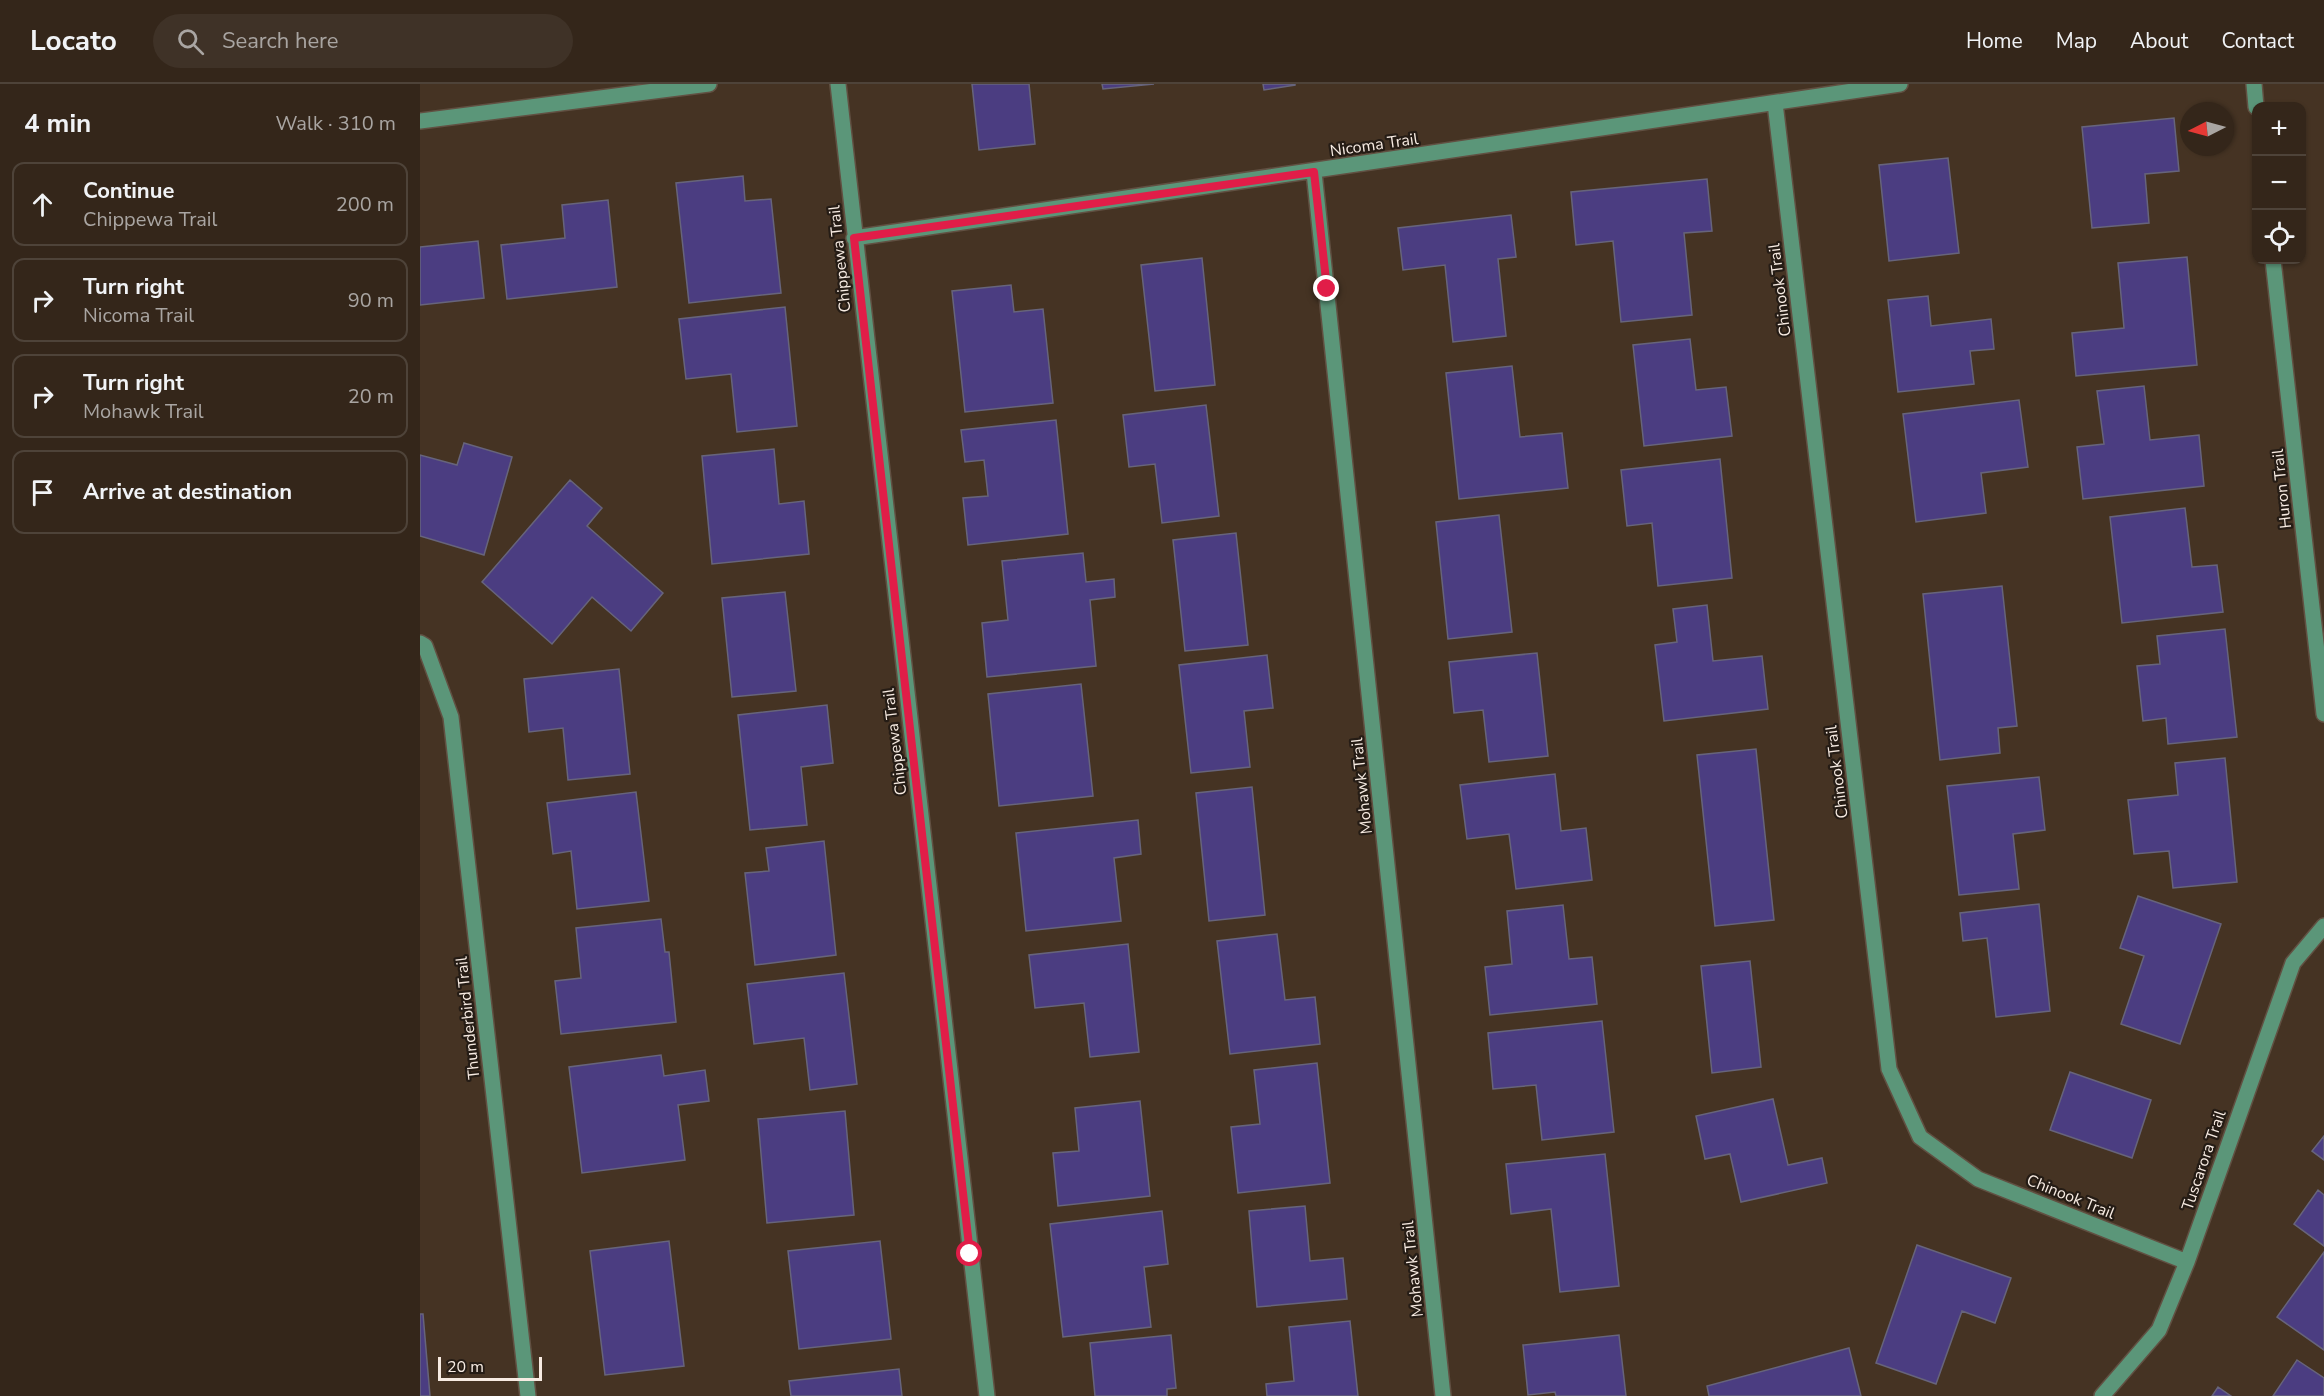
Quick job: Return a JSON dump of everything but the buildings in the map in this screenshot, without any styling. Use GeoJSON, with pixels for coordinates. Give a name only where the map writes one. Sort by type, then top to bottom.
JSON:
{"type":"FeatureCollection","features":[{"type":"Feature","properties":{"kind":"street"},"geometry":{"type":"LineString","coordinates":[[420,121],[710,84]]}},
{"type":"Feature","properties":{"kind":"street","name":"Chippewa Trail"},"geometry":{"type":"LineString","coordinates":[[838,84],[987,1396]]}},
{"type":"Feature","properties":{"kind":"street","name":"Nicoma Trail"},"geometry":{"type":"LineString","coordinates":[[854,238],[1900,84]]}},
{"type":"Feature","properties":{"kind":"street"},"geometry":{"type":"LineString","coordinates":[[2254,84],[2256,102]]}},
{"type":"Feature","properties":{"kind":"street","name":"Chinook Trail"},"geometry":{"type":"LineString","coordinates":[[1775,103],[1889,1069],[1920,1137],[1978,1179],[2187,1262]]}},
{"type":"Feature","properties":{"kind":"street","name":"Mohawk Trail"},"geometry":{"type":"LineString","coordinates":[[1314,172],[1443,1396]]}},
{"type":"Feature","properties":{"kind":"street","name":"Huron Trail"},"geometry":{"type":"LineString","coordinates":[[2273,264],[2324,714]]}},
{"type":"Feature","properties":{"kind":"street","name":"Thunderbird Trail"},"geometry":{"type":"LineString","coordinates":[[420,643],[425,646],[451,717],[528,1396]]}},
{"type":"Feature","properties":{"kind":"street","name":"Tuscarora Trail"},"geometry":{"type":"LineString","coordinates":[[2102,1396],[2159,1330],[2187,1262],[2293,963],[2324,926]]}},
{"type":"Feature","properties":{"kind":"route"},"geometry":{"type":"LineString","coordinates":[[970,1254],[854,238],[1314,172],[1327,289]]}}]}
